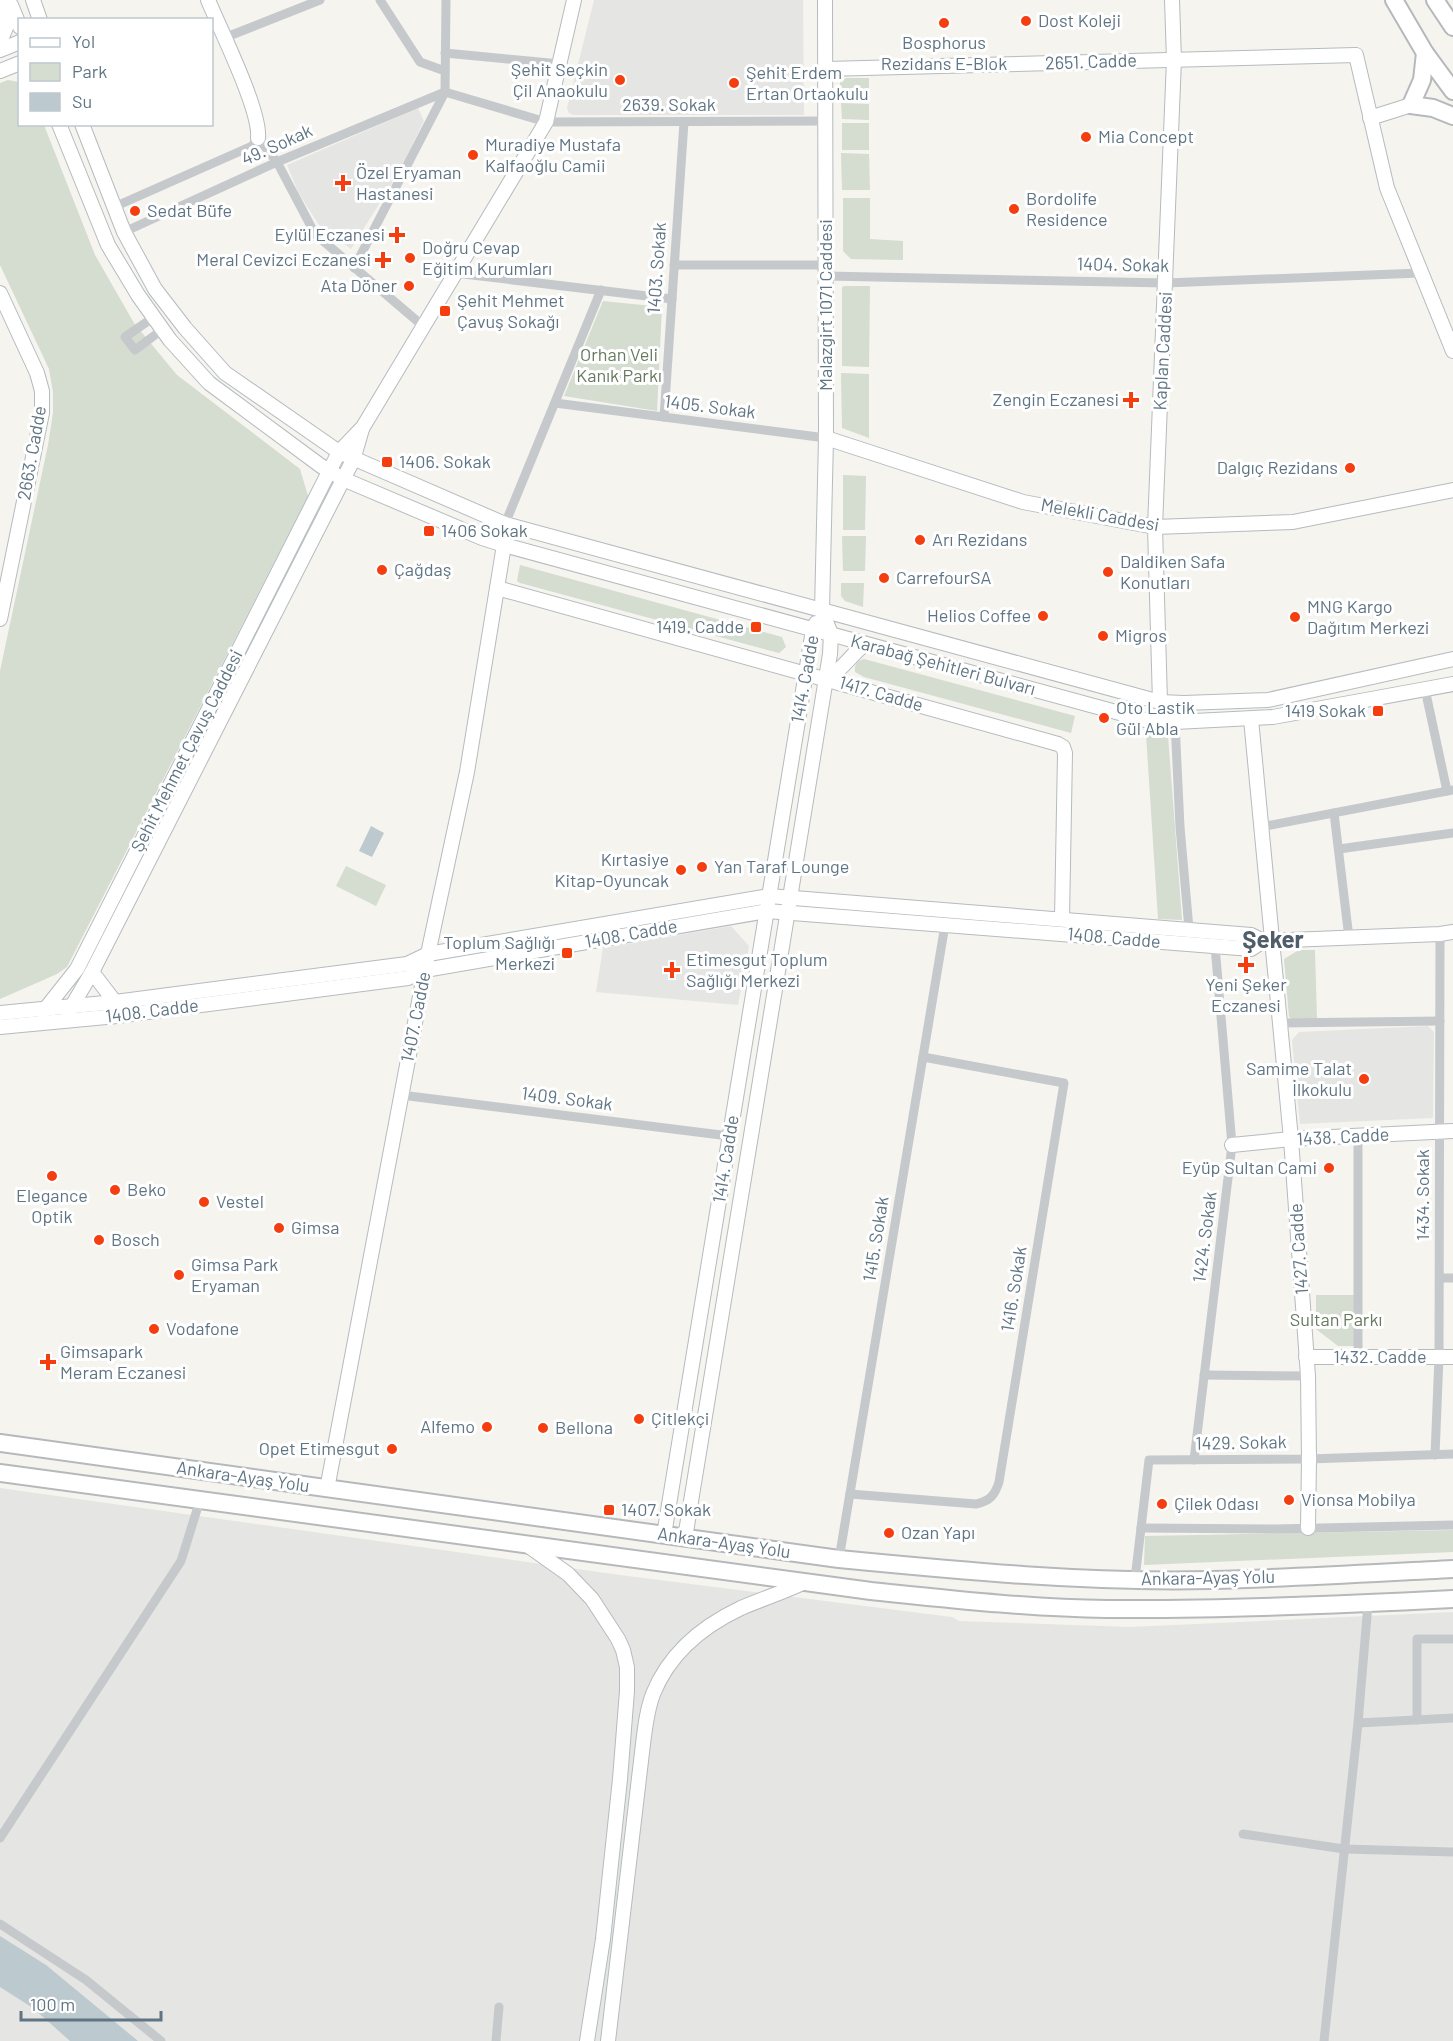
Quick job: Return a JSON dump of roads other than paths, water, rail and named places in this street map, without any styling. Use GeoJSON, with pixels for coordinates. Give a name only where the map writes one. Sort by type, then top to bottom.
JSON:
{"type":"FeatureCollection","features":[{"type":"Feature","properties":{"kind":"highway"},"geometry":{"type":"LineString","coordinates":[[1394,0],[1425,53],[1453,91]]}},
{"type":"Feature","properties":{"kind":"highway"},"geometry":{"type":"LineString","coordinates":[[1435,0],[1453,27]]}},
{"type":"Feature","properties":{"kind":"highway"},"geometry":{"type":"LineString","coordinates":[[1425,53],[1422,80],[1411,105],[1433,108],[1453,116]]}},
{"type":"Feature","properties":{"kind":"highway","name":"Ankara-Ayaş Yolu"},"geometry":{"type":"LineString","coordinates":[[0,1443],[839,1559],[958,1571],[1042,1576],[1211,1580],[1453,1569]]}},
{"type":"Feature","properties":{"kind":"highway","name":"Ankara-Ayaş Yolu"},"geometry":{"type":"LineString","coordinates":[[0,1473],[805,1582],[979,1602],[1105,1609],[1198,1609],[1453,1599]]}},
{"type":"Feature","properties":{"kind":"main road"},"geometry":{"type":"LineString","coordinates":[[8,0],[18,22]]}},
{"type":"Feature","properties":{"kind":"main road"},"geometry":{"type":"LineString","coordinates":[[0,42],[7,25],[8,0]]}},
{"type":"Feature","properties":{"kind":"main road"},"geometry":{"type":"LineString","coordinates":[[33,0],[39,18]]}},
{"type":"Feature","properties":{"kind":"main road"},"geometry":{"type":"LineString","coordinates":[[208,0],[218,33],[252,106],[258,124],[258,138]]}},
{"type":"Feature","properties":{"kind":"main road"},"geometry":{"type":"LineString","coordinates":[[339,452],[363,427],[546,122],[574,0]]}},
{"type":"Feature","properties":{"kind":"main road","name":"Malazgirt 1071 Caddesi"},"geometry":{"type":"LineString","coordinates":[[822,611],[826,438],[825,0]]}},
{"type":"Feature","properties":{"kind":"main road","name":"Kaplan Caddesi"},"geometry":{"type":"LineString","coordinates":[[1160,702],[1155,527],[1174,60],[1172,0]]}},
{"type":"Feature","properties":{"kind":"main road"},"geometry":{"type":"LineString","coordinates":[[0,50],[18,43]]}},
{"type":"Feature","properties":{"kind":"main road","name":"2651. Cadde"},"geometry":{"type":"LineString","coordinates":[[826,69],[1356,55],[1370,118]]}},
{"type":"Feature","properties":{"kind":"main road"},"geometry":{"type":"LineString","coordinates":[[0,71],[18,64]]}},
{"type":"Feature","properties":{"kind":"main road"},"geometry":{"type":"LineString","coordinates":[[1411,105],[1370,118],[1387,188],[1453,351]]}},
{"type":"Feature","properties":{"kind":"main road","name":"Karabağ Şehitleri Bulvarı"},"geometry":{"type":"LineString","coordinates":[[60,126],[108,245],[153,317],[209,383],[343,479],[504,545],[1139,719],[1174,722],[1273,717],[1453,684]]}},
{"type":"Feature","properties":{"kind":"main road","name":"Karabağ Şehitleri Bulvarı"},"geometry":{"type":"LineString","coordinates":[[83,126],[124,232],[155,289],[185,328],[225,373],[353,460],[505,524],[1160,702],[1268,700],[1453,659]]}},
{"type":"Feature","properties":{"kind":"main road"},"geometry":{"type":"LineString","coordinates":[[96,214],[114,207]]}},
{"type":"Feature","properties":{"kind":"main road","name":"2663. Cadde"},"geometry":{"type":"LineString","coordinates":[[0,294],[37,373],[42,391],[42,413],[0,619]]}},
{"type":"Feature","properties":{"kind":"main road"},"geometry":{"type":"LineString","coordinates":[[353,460],[363,427]]}},
{"type":"Feature","properties":{"kind":"main road","name":"Melekli Caddesi"},"geometry":{"type":"LineString","coordinates":[[826,438],[1023,502],[1155,527],[1293,522],[1453,490]]}},
{"type":"Feature","properties":{"kind":"main road","name":"Şehit Mehmet Çavuş Caddesi"},"geometry":{"type":"LineString","coordinates":[[34,1024],[77,969],[339,452]]}},
{"type":"Feature","properties":{"kind":"main road","name":"Şehit Mehmet Çavuş Caddesi"},"geometry":{"type":"LineString","coordinates":[[64,1021],[92,972],[353,460]]}},
{"type":"Feature","properties":{"kind":"main road","name":"1407. Cadde"},"geometry":{"type":"LineString","coordinates":[[327,1489],[428,954],[467,772],[504,545]]}},
{"type":"Feature","properties":{"kind":"main road","name":"1417. Cadde"},"geometry":{"type":"LineString","coordinates":[[497,588],[1058,744],[1063,747],[1065,753],[1062,919]]}},
{"type":"Feature","properties":{"kind":"main road","name":"1414. Cadde"},"geometry":{"type":"LineString","coordinates":[[664,1535],[813,630],[822,611]]}},
{"type":"Feature","properties":{"kind":"main road","name":"1414. Cadde"},"geometry":{"type":"LineString","coordinates":[[685,1538],[827,679],[831,634],[822,611]]}},
{"type":"Feature","properties":{"kind":"main road"},"geometry":{"type":"LineString","coordinates":[[827,679],[841,670],[854,652],[865,644]]}},
{"type":"Feature","properties":{"kind":"main road","name":"1427. Cadde"},"geometry":{"type":"LineString","coordinates":[[1251,719],[1268,941],[1280,1023],[1291,1139],[1308,1376],[1308,1528]]}},
{"type":"Feature","properties":{"kind":"main road","name":"1408. Cadde"},"geometry":{"type":"LineString","coordinates":[[0,1012],[115,1002],[407,964],[428,954],[769,896],[1251,935],[1268,941],[1446,933]]}},
{"type":"Feature","properties":{"kind":"main road","name":"1408. Cadde"},"geometry":{"type":"LineString","coordinates":[[0,1028],[408,978],[425,970],[766,910],[1251,949],[1268,941]]}},
{"type":"Feature","properties":{"kind":"main road"},"geometry":{"type":"LineString","coordinates":[[92,972],[115,1002]]}},
{"type":"Feature","properties":{"kind":"main road","name":"1438. Cadde"},"geometry":{"type":"LineString","coordinates":[[1232,1146],[1291,1139],[1446,1132]]}},
{"type":"Feature","properties":{"kind":"main road","name":"1432. Cadde"},"geometry":{"type":"LineString","coordinates":[[1306,1357],[1446,1357]]}},
{"type":"Feature","properties":{"kind":"main road"},"geometry":{"type":"LineString","coordinates":[[526,1544],[555,1563],[592,1599],[618,1639],[627,1667],[621,1779],[603,1939],[587,2041]]}},
{"type":"Feature","properties":{"kind":"main road"},"geometry":{"type":"LineString","coordinates":[[608,2041],[639,1770],[647,1713],[652,1696],[673,1659],[713,1623],[741,1608],[805,1582]]}},
{"type":"Feature","properties":{"kind":"street"},"geometry":{"type":"LineString","coordinates":[[218,33],[320,0]]}},
{"type":"Feature","properties":{"kind":"street"},"geometry":{"type":"LineString","coordinates":[[380,0],[420,62],[445,71]]}},
{"type":"Feature","properties":{"kind":"street"},"geometry":{"type":"LineString","coordinates":[[354,268],[445,92],[446,0]]}},
{"type":"Feature","properties":{"kind":"street"},"geometry":{"type":"LineString","coordinates":[[445,53],[560,64]]}},
{"type":"Feature","properties":{"kind":"street","name":"49. Sokak"},"geometry":{"type":"LineString","coordinates":[[124,232],[277,162],[445,92]]}},
{"type":"Feature","properties":{"kind":"street","name":"2639. Sokak"},"geometry":{"type":"LineString","coordinates":[[445,92],[546,122],[826,121]]}},
{"type":"Feature","properties":{"kind":"street","name":"1403. Sokak"},"geometry":{"type":"LineString","coordinates":[[664,417],[684,122]]}},
{"type":"Feature","properties":{"kind":"street"},"geometry":{"type":"LineString","coordinates":[[258,138],[277,162],[315,234],[423,326]]}},
{"type":"Feature","properties":{"kind":"street","name":"49. Sokak"},"geometry":{"type":"LineString","coordinates":[[114,207],[252,146],[258,138]]}},
{"type":"Feature","properties":{"kind":"street","name":"1404. Sokak"},"geometry":{"type":"LineString","coordinates":[[674,265],[1166,283],[1420,273]]}},
{"type":"Feature","properties":{"kind":"street"},"geometry":{"type":"LineString","coordinates":[[455,273],[672,299]]}},
{"type":"Feature","properties":{"kind":"street"},"geometry":{"type":"LineString","coordinates":[[505,524],[601,290]]}},
{"type":"Feature","properties":{"kind":"street"},"geometry":{"type":"LineString","coordinates":[[153,317],[125,337],[135,350],[163,329]]}},
{"type":"Feature","properties":{"kind":"street","name":"1405. Sokak"},"geometry":{"type":"LineString","coordinates":[[555,403],[826,438]]}},
{"type":"Feature","properties":{"kind":"street"},"geometry":{"type":"LineString","coordinates":[[1261,827],[1450,790],[1425,689]]}},
{"type":"Feature","properties":{"kind":"street"},"geometry":{"type":"LineString","coordinates":[[1174,722],[1189,930]]}},
{"type":"Feature","properties":{"kind":"street"},"geometry":{"type":"LineString","coordinates":[[1334,813],[1348,938]]}},
{"type":"Feature","properties":{"kind":"street"},"geometry":{"type":"LineString","coordinates":[[1339,849],[1453,833]]}},
{"type":"Feature","properties":{"kind":"street","name":"1415. Sokak"},"geometry":{"type":"LineString","coordinates":[[839,1559],[945,925]]}},
{"type":"Feature","properties":{"kind":"street","name":"1434. Sokak"},"geometry":{"type":"LineString","coordinates":[[1435,1455],[1446,1357],[1440,1278],[1446,1132],[1440,1021],[1446,933]]}},
{"type":"Feature","properties":{"kind":"street","name":"1424. Sokak"},"geometry":{"type":"LineString","coordinates":[[1194,1460],[1232,1146],[1215,946]]}},
{"type":"Feature","properties":{"kind":"street"},"geometry":{"type":"LineString","coordinates":[[1280,1023],[1440,1021]]}},
{"type":"Feature","properties":{"kind":"street","name":"1416. Sokak"},"geometry":{"type":"LineString","coordinates":[[850,1494],[976,1504],[988,1501],[996,1493],[999,1482],[1064,1083],[923,1057]]}},
{"type":"Feature","properties":{"kind":"street","name":"1409. Sokak"},"geometry":{"type":"LineString","coordinates":[[401,1095],[729,1136]]}},
{"type":"Feature","properties":{"kind":"street"},"geometry":{"type":"LineString","coordinates":[[1358,1137],[1358,1357]]}},
{"type":"Feature","properties":{"kind":"street"},"geometry":{"type":"LineString","coordinates":[[1440,1278],[1453,1278]]}},
{"type":"Feature","properties":{"kind":"street"},"geometry":{"type":"LineString","coordinates":[[1204,1375],[1308,1376]]}},
{"type":"Feature","properties":{"kind":"street","name":"1429. Sokak"},"geometry":{"type":"LineString","coordinates":[[1135,1579],[1149,1460],[1309,1459],[1453,1454]]}},
{"type":"Feature","properties":{"kind":"street"},"geometry":{"type":"LineString","coordinates":[[0,1838],[181,1561],[200,1500]]}},
{"type":"Feature","properties":{"kind":"street"},"geometry":{"type":"LineString","coordinates":[[1141,1528],[1453,1525]]}},
{"type":"Feature","properties":{"kind":"street"},"geometry":{"type":"LineString","coordinates":[[1324,2041],[1358,1723],[1368,1604]]}},
{"type":"Feature","properties":{"kind":"street"},"geometry":{"type":"LineString","coordinates":[[1417,1720],[1417,1639],[1453,1639]]}},
{"type":"Feature","properties":{"kind":"street"},"geometry":{"type":"LineString","coordinates":[[1358,1723],[1453,1718]]}},
{"type":"Feature","properties":{"kind":"street"},"geometry":{"type":"LineString","coordinates":[[1244,1834],[1344,1849],[1453,1852]]}},
{"type":"Feature","properties":{"kind":"street"},"geometry":{"type":"LineString","coordinates":[[0,1924],[86,1980],[161,2041]]}},
{"type":"Feature","properties":{"kind":"street"},"geometry":{"type":"LineString","coordinates":[[496,2041],[499,2007]]}},
{"type":"Feature","properties":{"kind":"water"},"geometry":{"type":"Polygon","coordinates":[[[371,826],[384,833],[372,857],[359,851],[371,826]]]}},
{"type":"Feature","properties":{"kind":"water"},"geometry":{"type":"Polygon","coordinates":[[[0,1936],[46,1965],[138,2041],[70,2041],[33,2008],[0,1987],[0,1936]]]}},
{"type":"Feature","properties":{"kind":"place","name":"Dost Koleji"},"geometry":{"type":"Point","coordinates":[1026,21]}},
{"type":"Feature","properties":{"kind":"place","name":"Bosphorus Rezidans E-Blok"},"geometry":{"type":"Point","coordinates":[944,23]}},
{"type":"Feature","properties":{"kind":"place","name":"Şehit Seçkin Çil Anaokulu"},"geometry":{"type":"Point","coordinates":[620,80]}},
{"type":"Feature","properties":{"kind":"place","name":"Şehit Erdem Ertan Ortaokulu"},"geometry":{"type":"Point","coordinates":[734,83]}},
{"type":"Feature","properties":{"kind":"place","name":"Mia Concept"},"geometry":{"type":"Point","coordinates":[1086,137]}},
{"type":"Feature","properties":{"kind":"place","name":"Muradiye Mustafa Kalfaoğlu Camii"},"geometry":{"type":"Point","coordinates":[473,155]}},
{"type":"Feature","properties":{"kind":"place","name":"Özel Eryaman Hastanesi"},"geometry":{"type":"Point","coordinates":[343,183]}},
{"type":"Feature","properties":{"kind":"place","name":"Bordolife Residence"},"geometry":{"type":"Point","coordinates":[1014,209]}},
{"type":"Feature","properties":{"kind":"place","name":"Sedat Büfe"},"geometry":{"type":"Point","coordinates":[135,211]}},
{"type":"Feature","properties":{"kind":"place","name":"Eylül Eczanesi"},"geometry":{"type":"Point","coordinates":[397,235]}},
{"type":"Feature","properties":{"kind":"place","name":"Doğru Cevap Eğitim Kurumları"},"geometry":{"type":"Point","coordinates":[410,258]}},
{"type":"Feature","properties":{"kind":"place","name":"Meral Cevizci Eczanesi"},"geometry":{"type":"Point","coordinates":[383,260]}},
{"type":"Feature","properties":{"kind":"place","name":"Ata Döner"},"geometry":{"type":"Point","coordinates":[409,286]}},
{"type":"Feature","properties":{"kind":"place","name":"Şehit Mehmet Çavuş Sokağı"},"geometry":{"type":"Point","coordinates":[445,311]}},
{"type":"Feature","properties":{"kind":"place","name":"Zengin Eczanesi"},"geometry":{"type":"Point","coordinates":[1131,400]}},
{"type":"Feature","properties":{"kind":"place","name":"1406. Sokak"},"geometry":{"type":"Point","coordinates":[387,462]}},
{"type":"Feature","properties":{"kind":"place","name":"Dalgıç Rezidans"},"geometry":{"type":"Point","coordinates":[1350,468]}},
{"type":"Feature","properties":{"kind":"place","name":"1406 Sokak"},"geometry":{"type":"Point","coordinates":[429,531]}},
{"type":"Feature","properties":{"kind":"place","name":"Arı Rezidans"},"geometry":{"type":"Point","coordinates":[920,540]}},
{"type":"Feature","properties":{"kind":"place","name":"Çağdaş"},"geometry":{"type":"Point","coordinates":[382,570]}},
{"type":"Feature","properties":{"kind":"place","name":"Daldiken Safa Konutları"},"geometry":{"type":"Point","coordinates":[1108,572]}},
{"type":"Feature","properties":{"kind":"place","name":"CarrefourSA"},"geometry":{"type":"Point","coordinates":[884,578]}},
{"type":"Feature","properties":{"kind":"place","name":"Helios Coffee"},"geometry":{"type":"Point","coordinates":[1043,616]}},
{"type":"Feature","properties":{"kind":"place","name":"MNG Kargo Dağıtım Merkezi"},"geometry":{"type":"Point","coordinates":[1295,617]}},
{"type":"Feature","properties":{"kind":"place","name":"1419. Cadde"},"geometry":{"type":"Point","coordinates":[756,627]}},
{"type":"Feature","properties":{"kind":"place","name":"Migros"},"geometry":{"type":"Point","coordinates":[1103,636]}},
{"type":"Feature","properties":{"kind":"place","name":"1419 Sokak"},"geometry":{"type":"Point","coordinates":[1378,711]}},
{"type":"Feature","properties":{"kind":"place","name":"Oto Lastik Gül Abla"},"geometry":{"type":"Point","coordinates":[1104,718]}},
{"type":"Feature","properties":{"kind":"place","name":"Yan Taraf Lounge"},"geometry":{"type":"Point","coordinates":[702,867]}},
{"type":"Feature","properties":{"kind":"place","name":"Kırtasiye Kitap-Oyuncak"},"geometry":{"type":"Point","coordinates":[681,870]}},
{"type":"Feature","properties":{"kind":"place","name":"Toplum Sağlığı Merkezi"},"geometry":{"type":"Point","coordinates":[567,953]}},
{"type":"Feature","properties":{"kind":"place","name":"Yeni Şeker Eczanesi"},"geometry":{"type":"Point","coordinates":[1246,965]}},
{"type":"Feature","properties":{"kind":"place","name":"Etimesgut Toplum Sağlığı Merkezi"},"geometry":{"type":"Point","coordinates":[672,970]}},
{"type":"Feature","properties":{"kind":"place","name":"Samime Talat İlkokulu"},"geometry":{"type":"Point","coordinates":[1364,1079]}},
{"type":"Feature","properties":{"kind":"place","name":"Eyüp Sultan Cami"},"geometry":{"type":"Point","coordinates":[1329,1168]}},
{"type":"Feature","properties":{"kind":"place","name":"Elegance Optik"},"geometry":{"type":"Point","coordinates":[52,1176]}},
{"type":"Feature","properties":{"kind":"place","name":"Beko"},"geometry":{"type":"Point","coordinates":[115,1190]}},
{"type":"Feature","properties":{"kind":"place","name":"Vestel"},"geometry":{"type":"Point","coordinates":[204,1202]}},
{"type":"Feature","properties":{"kind":"place","name":"Gimsa"},"geometry":{"type":"Point","coordinates":[279,1228]}},
{"type":"Feature","properties":{"kind":"place","name":"Bosch"},"geometry":{"type":"Point","coordinates":[99,1240]}},
{"type":"Feature","properties":{"kind":"place","name":"Gimsa Park Eryaman"},"geometry":{"type":"Point","coordinates":[179,1275]}},
{"type":"Feature","properties":{"kind":"place","name":"Vodafone"},"geometry":{"type":"Point","coordinates":[154,1329]}},
{"type":"Feature","properties":{"kind":"place","name":"Gimsapark Meram Eczanesi"},"geometry":{"type":"Point","coordinates":[48,1362]}},
{"type":"Feature","properties":{"kind":"place","name":"Çitlekçi"},"geometry":{"type":"Point","coordinates":[639,1419]}},
{"type":"Feature","properties":{"kind":"place","name":"Alfemo"},"geometry":{"type":"Point","coordinates":[487,1427]}},
{"type":"Feature","properties":{"kind":"place","name":"Bellona"},"geometry":{"type":"Point","coordinates":[543,1428]}},
{"type":"Feature","properties":{"kind":"place","name":"Opet Etimesgut"},"geometry":{"type":"Point","coordinates":[392,1449]}},
{"type":"Feature","properties":{"kind":"place","name":"Vionsa Mobilya"},"geometry":{"type":"Point","coordinates":[1289,1500]}},
{"type":"Feature","properties":{"kind":"place","name":"Çilek Odası"},"geometry":{"type":"Point","coordinates":[1162,1504]}},
{"type":"Feature","properties":{"kind":"place","name":"1407. Sokak"},"geometry":{"type":"Point","coordinates":[609,1510]}},
{"type":"Feature","properties":{"kind":"place","name":"Ozan Yapı"},"geometry":{"type":"Point","coordinates":[889,1533]}},
{"type":"Feature","properties":{"kind":"district","name":"Şeker"},"geometry":{"type":"Point","coordinates":[1273,940]}},
{"type":"Feature","properties":{"kind":"park label","name":"Orhan Veli Kanık Parkı"},"geometry":{"type":"Point","coordinates":[619,365]}},
{"type":"Feature","properties":{"kind":"park label","name":"Sultan Parkı"},"geometry":{"type":"Point","coordinates":[1336,1320]}}]}
